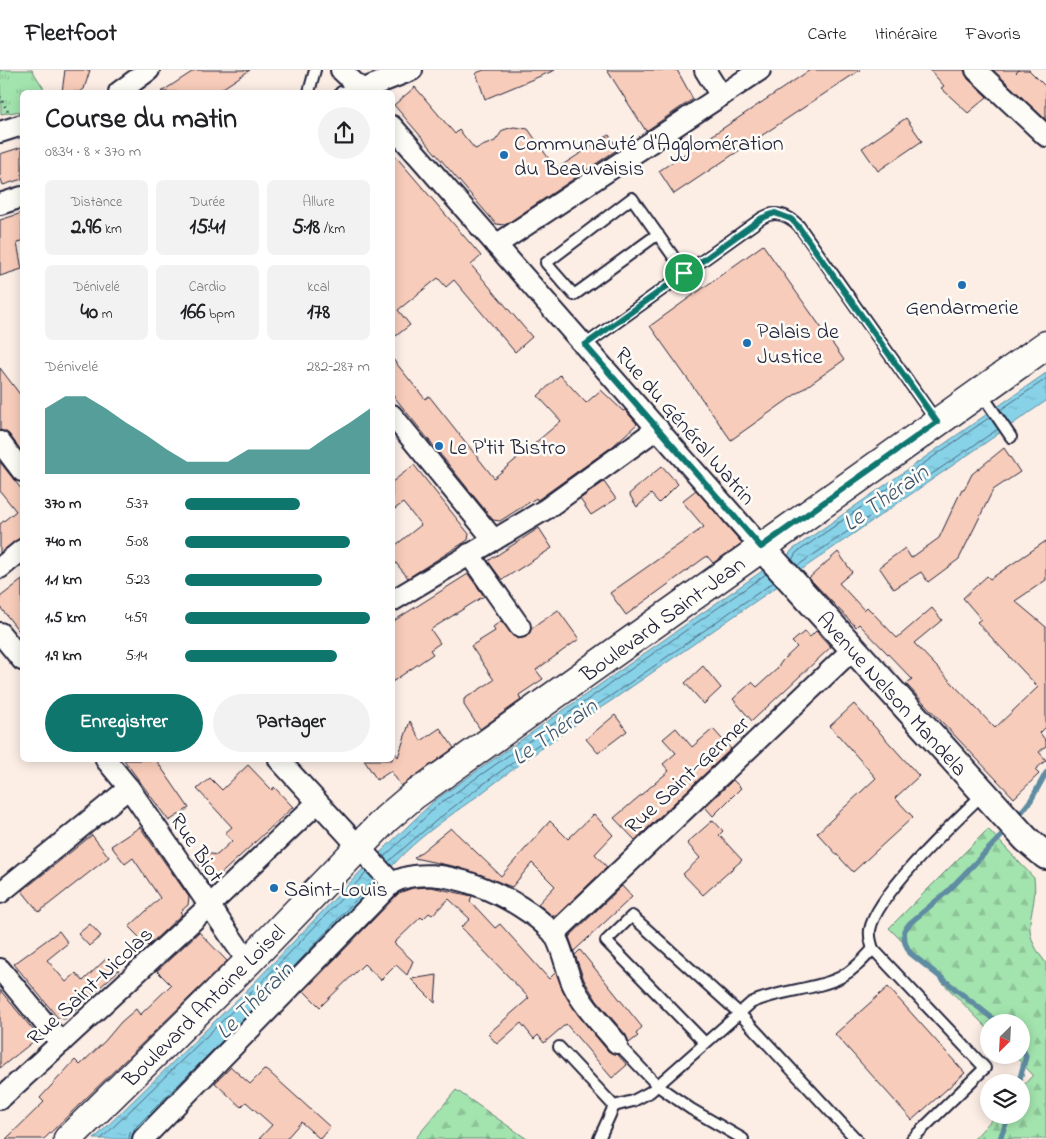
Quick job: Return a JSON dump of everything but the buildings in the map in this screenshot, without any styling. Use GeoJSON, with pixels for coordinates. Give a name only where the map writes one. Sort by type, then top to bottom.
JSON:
{"type":"FeatureCollection","features":[{"type":"Feature","properties":{"kind":"main road","name":"Boulevard Saint-Jean"},"geometry":{"type":"LineString","coordinates":[[364,853],[413,796],[766,552],[937,422],[984,398],[1046,345]]}},
{"type":"Feature","properties":{"kind":"main road","name":"Boulevard Antoine Loisel"},"geometry":{"type":"LineString","coordinates":[[68,1139],[248,962],[364,853]]}},
{"type":"Feature","properties":{"kind":"street"},"geometry":{"type":"LineString","coordinates":[[122,90],[150,70]]}},
{"type":"Feature","properties":{"kind":"street"},"geometry":{"type":"LineString","coordinates":[[341,70],[359,90]]}},
{"type":"Feature","properties":{"kind":"street"},"geometry":{"type":"LineString","coordinates":[[366,90],[412,70]]}},
{"type":"Feature","properties":{"kind":"street"},"geometry":{"type":"LineString","coordinates":[[706,70],[721,96]]}},
{"type":"Feature","properties":{"kind":"street"},"geometry":{"type":"LineString","coordinates":[[496,245],[760,70]]}},
{"type":"Feature","properties":{"kind":"street"},"geometry":{"type":"LineString","coordinates":[[976,70],[1046,136]]}},
{"type":"Feature","properties":{"kind":"street"},"geometry":{"type":"LineString","coordinates":[[0,132],[20,126]]}},
{"type":"Feature","properties":{"kind":"street","name":"Rue du Général Watrin"},"geometry":{"type":"LineString","coordinates":[[395,129],[766,552]]}},
{"type":"Feature","properties":{"kind":"street"},"geometry":{"type":"LineString","coordinates":[[0,204],[20,198]]}},
{"type":"Feature","properties":{"kind":"street"},"geometry":{"type":"LineString","coordinates":[[395,419],[494,540]]}},
{"type":"Feature","properties":{"kind":"street"},"geometry":{"type":"LineString","coordinates":[[395,594],[494,540],[579,487],[658,428]]}},
{"type":"Feature","properties":{"kind":"street"},"geometry":{"type":"LineString","coordinates":[[0,442],[20,468]]}},
{"type":"Feature","properties":{"kind":"street"},"geometry":{"type":"LineString","coordinates":[[0,568],[20,552]]}},
{"type":"Feature","properties":{"kind":"street","name":"Avenue Nelson Mandela"},"geometry":{"type":"LineString","coordinates":[[766,552],[1016,829],[1046,856]]}},
{"type":"Feature","properties":{"kind":"street"},"geometry":{"type":"LineString","coordinates":[[469,554],[520,627]]}},
{"type":"Feature","properties":{"kind":"street"},"geometry":{"type":"LineString","coordinates":[[0,632],[20,657]]}},
{"type":"Feature","properties":{"kind":"street","name":"Rue Saint-Germer"},"geometry":{"type":"LineString","coordinates":[[554,934],[852,649]]}},
{"type":"Feature","properties":{"kind":"street","name":"Rue Biot"},"geometry":{"type":"LineString","coordinates":[[108,762],[129,788],[248,962]]}},
{"type":"Feature","properties":{"kind":"street"},"geometry":{"type":"LineString","coordinates":[[281,762],[392,883]]}},
{"type":"Feature","properties":{"kind":"street"},"geometry":{"type":"LineString","coordinates":[[2,888],[129,788]]}},
{"type":"Feature","properties":{"kind":"street","name":"Rue Saint-Nicolas"},"geometry":{"type":"LineString","coordinates":[[0,1099],[209,906],[317,803]]}},
{"type":"Feature","properties":{"kind":"street","name":"Avenue Nelson Mandela"},"geometry":{"type":"LineString","coordinates":[[1016,829],[1046,874]]}},
{"type":"Feature","properties":{"kind":"street"},"geometry":{"type":"LineString","coordinates":[[143,1139],[392,883],[400,878],[420,875],[446,878],[478,886],[514,902],[554,934],[573,986],[617,1043]]}},
{"type":"Feature","properties":{"kind":"street"},"geometry":{"type":"LineString","coordinates":[[0,969],[61,1043]]}},
{"type":"Feature","properties":{"kind":"lane"},"geometry":{"type":"LineString","coordinates":[[310,90],[315,70]]}},
{"type":"Feature","properties":{"kind":"lane"},"geometry":{"type":"LineString","coordinates":[[0,197],[20,191]]}},
{"type":"Feature","properties":{"kind":"lane"},"geometry":{"type":"LineString","coordinates":[[658,234],[574,295],[546,263],[632,198],[658,234],[684,273]]}},
{"type":"Feature","properties":{"kind":"lane"},"geometry":{"type":"LineString","coordinates":[[585,345],[767,215],[775,213],[791,219],[798,226],[937,422]]}},
{"type":"Feature","properties":{"kind":"lane"},"geometry":{"type":"LineString","coordinates":[[984,398],[1011,437]]}},
{"type":"Feature","properties":{"kind":"lane"},"geometry":{"type":"LineString","coordinates":[[912,1139],[985,1068],[874,949],[870,932],[881,906],[931,845],[983,793]]}},
{"type":"Feature","properties":{"kind":"lane"},"geometry":{"type":"LineString","coordinates":[[705,1043],[606,941],[632,916],[739,1013],[856,1139]]}},
{"type":"Feature","properties":{"kind":"lane"},"geometry":{"type":"LineString","coordinates":[[614,1106],[632,1102],[658,1086],[739,1013],[759,999],[839,978],[856,967],[874,949]]}},
{"type":"Feature","properties":{"kind":"lane"},"geometry":{"type":"LineString","coordinates":[[617,1043],[658,1086],[691,1109],[744,1139]]}},
{"type":"Feature","properties":{"kind":"lane"},"geometry":{"type":"LineString","coordinates":[[559,1047],[614,1106]]}},
{"type":"Feature","properties":{"kind":"lane"},"geometry":{"type":"LineString","coordinates":[[599,1139],[614,1106]]}},
{"type":"Feature","properties":{"kind":"green space"},"geometry":{"type":"Polygon","coordinates":[[[0,70],[32,70],[45,90],[20,90],[20,111],[1,114],[0,70]]]}},
{"type":"Feature","properties":{"kind":"green space"},"geometry":{"type":"Polygon","coordinates":[[[988,829],[1034,878],[1035,891],[1030,929],[1037,950],[1046,963],[1046,1139],[974,1139],[988,1124],[1030,1124],[1030,1078],[1033,1075],[1023,1064],[1030,1064],[1030,1014],[980,1014],[980,1021],[889,928],[988,829]]]}},
{"type":"Feature","properties":{"kind":"green space"},"geometry":{"type":"Polygon","coordinates":[[[456,1090],[527,1139],[415,1139],[456,1090]]]}},
{"type":"Feature","properties":{"kind":"water","name":"Le Thérain"},"geometry":{"type":"Polygon","coordinates":[[[1046,373],[1046,401],[562,734],[426,834],[400,858],[378,885],[132,1139],[94,1139],[251,986],[364,868],[434,801],[765,569],[787,557],[792,550],[1046,373]]]}},
{"type":"Feature","properties":{"kind":"waterway"},"geometry":{"type":"LineString","coordinates":[[1016,819],[1031,800],[1046,773]]}},
{"type":"Feature","properties":{"kind":"waterway"},"geometry":{"type":"LineString","coordinates":[[987,1014],[910,953],[905,943],[904,931],[910,923],[949,890],[1009,828]]}},
{"type":"Feature","properties":{"kind":"waterway"},"geometry":{"type":"LineString","coordinates":[[1021,1074],[1024,1064]]}},
{"type":"Feature","properties":{"kind":"waterway"},"geometry":{"type":"LineString","coordinates":[[1000,1139],[1006,1124]]}},
{"type":"Feature","properties":{"kind":"place","name":"Communauté d'Agglomération du Beauvaisis"},"geometry":{"type":"Point","coordinates":[504,155]}},
{"type":"Feature","properties":{"kind":"place","name":"Gendarmerie"},"geometry":{"type":"Point","coordinates":[962,285]}},
{"type":"Feature","properties":{"kind":"place","name":"Palais de Justice"},"geometry":{"type":"Point","coordinates":[747,343]}},
{"type":"Feature","properties":{"kind":"place","name":"Le P'tit Bistro"},"geometry":{"type":"Point","coordinates":[439,446]}},
{"type":"Feature","properties":{"kind":"place","name":"Saint-Louis"},"geometry":{"type":"Point","coordinates":[274,888]}},
{"type":"Feature","properties":{"kind":"route"},"geometry":{"type":"LineString","coordinates":[[775,213],[791,219],[798,226],[937,422],[761,547],[585,345],[684,273],[767,215],[775,213]]}}]}
